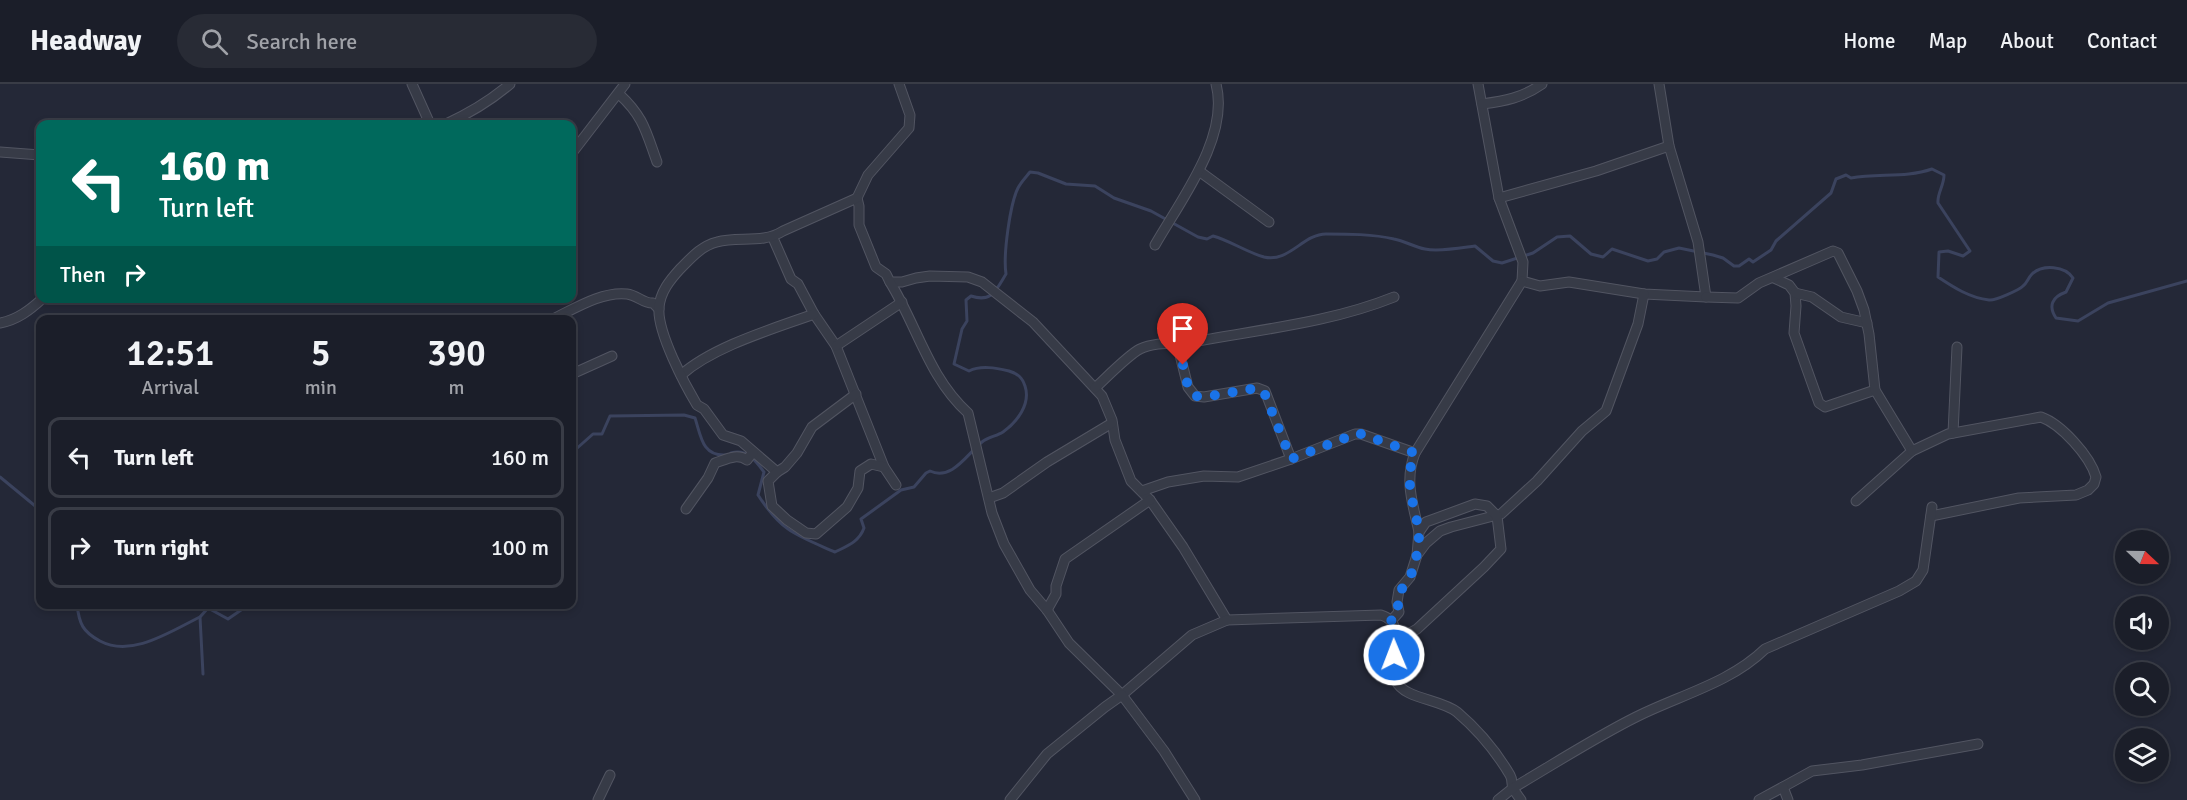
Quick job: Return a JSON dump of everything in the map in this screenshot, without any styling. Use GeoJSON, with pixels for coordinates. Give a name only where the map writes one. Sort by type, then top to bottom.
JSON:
{"type":"FeatureCollection","features":[{"type":"Feature","properties":{"kind":"street"},"geometry":{"type":"LineString","coordinates":[[412,84],[428,120]]}},
{"type":"Feature","properties":{"kind":"street"},"geometry":{"type":"LineString","coordinates":[[454,120],[486,104],[510,84]]}},
{"type":"Feature","properties":{"kind":"street"},"geometry":{"type":"LineString","coordinates":[[576,148],[625,84]]}},
{"type":"Feature","properties":{"kind":"street"},"geometry":{"type":"LineString","coordinates":[[899,84],[910,115],[909,128],[868,176],[857,198],[859,225],[876,267],[886,273],[937,377],[956,402],[968,412],[976,453],[996,526],[1030,590],[1047,610],[1069,643],[1122,695],[1164,751],[1195,800]]}},
{"type":"Feature","properties":{"kind":"street"},"geometry":{"type":"LineString","coordinates":[[1155,245],[1199,171],[1216,125],[1218,102],[1216,84]]}},
{"type":"Feature","properties":{"kind":"street"},"geometry":{"type":"LineString","coordinates":[[1391,621],[1399,612],[1397,602],[1400,590],[1410,577],[1417,555],[1419,532],[1408,486],[1415,453],[1522,281],[1523,262],[1499,198],[1478,84]]}},
{"type":"Feature","properties":{"kind":"street"},"geometry":{"type":"LineString","coordinates":[[1482,104],[1514,100],[1542,84]]}},
{"type":"Feature","properties":{"kind":"street"},"geometry":{"type":"LineString","coordinates":[[1659,84],[1669,146],[1698,242],[1706,297]]}},
{"type":"Feature","properties":{"kind":"street"},"geometry":{"type":"LineString","coordinates":[[619,94],[635,108],[657,162]]}},
{"type":"Feature","properties":{"kind":"street"},"geometry":{"type":"LineString","coordinates":[[1499,198],[1596,171],[1669,146]]}},
{"type":"Feature","properties":{"kind":"street"},"geometry":{"type":"LineString","coordinates":[[0,152],[36,155]]}},
{"type":"Feature","properties":{"kind":"street"},"geometry":{"type":"LineString","coordinates":[[1199,171],[1269,222]]}},
{"type":"Feature","properties":{"kind":"street"},"geometry":{"type":"LineString","coordinates":[[777,472],[750,456],[741,441],[723,435],[704,409],[697,405],[681,375],[662,327],[659,309],[667,285],[700,250],[713,243],[726,240],[773,238],[783,231],[857,198]]}},
{"type":"Feature","properties":{"kind":"street"},"geometry":{"type":"LineString","coordinates":[[773,238],[791,279],[798,284],[814,314],[836,346],[884,467],[896,485]]}},
{"type":"Feature","properties":{"kind":"street"},"geometry":{"type":"LineString","coordinates":[[1522,281],[1540,285],[1569,282],[1644,294],[1738,298],[1759,283],[1835,251],[1857,291],[1867,323],[1875,390],[1912,451]]}},
{"type":"Feature","properties":{"kind":"street"},"geometry":{"type":"LineString","coordinates":[[890,282],[955,276],[982,282],[1033,322],[1095,388],[1106,405],[1115,440],[1131,481],[1150,500],[1183,547],[1227,620]]}},
{"type":"Feature","properties":{"kind":"street"},"geometry":{"type":"LineString","coordinates":[[1774,278],[1789,285],[1795,293],[1794,333],[1819,403],[1825,407],[1875,390]]}},
{"type":"Feature","properties":{"kind":"street"},"geometry":{"type":"LineString","coordinates":[[1795,293],[1812,297],[1841,317],[1867,323]]}},
{"type":"Feature","properties":{"kind":"street"},"geometry":{"type":"LineString","coordinates":[[561,315],[591,300],[619,294],[636,296],[647,303],[653,303],[659,309]]}},
{"type":"Feature","properties":{"kind":"street"},"geometry":{"type":"LineString","coordinates":[[1417,555],[1426,543],[1440,531],[1497,516],[1536,481],[1582,431],[1606,411],[1638,324],[1644,294]]}},
{"type":"Feature","properties":{"kind":"street"},"geometry":{"type":"LineString","coordinates":[[1095,388],[1139,349],[1338,315],[1394,297]]}},
{"type":"Feature","properties":{"kind":"street"},"geometry":{"type":"LineString","coordinates":[[836,346],[902,302]]}},
{"type":"Feature","properties":{"kind":"street"},"geometry":{"type":"LineString","coordinates":[[0,323],[10,321],[29,311],[38,303]]}},
{"type":"Feature","properties":{"kind":"street"},"geometry":{"type":"LineString","coordinates":[[681,375],[693,365],[749,338],[814,314]]}},
{"type":"Feature","properties":{"kind":"street"},"geometry":{"type":"LineString","coordinates":[[1177,343],[1188,387],[1195,396],[1204,397],[1257,388],[1264,392],[1291,459]]}},
{"type":"Feature","properties":{"kind":"street"},"geometry":{"type":"LineString","coordinates":[[1953,433],[1957,347]]}},
{"type":"Feature","properties":{"kind":"street"},"geometry":{"type":"LineString","coordinates":[[576,372],[612,356]]}},
{"type":"Feature","properties":{"kind":"street"},"geometry":{"type":"LineString","coordinates":[[856,394],[812,427],[797,453],[768,481],[772,506],[806,533],[816,534],[848,507],[858,488],[858,475],[861,470],[871,464],[884,467]]}},
{"type":"Feature","properties":{"kind":"street"},"geometry":{"type":"LineString","coordinates":[[1498,800],[1513,788],[1636,717],[1749,665],[1765,650],[1899,591],[1916,581],[1923,570],[1931,512],[2019,498],[2076,495],[2088,490],[2094,484],[2096,477],[2089,463],[2062,429],[2052,420],[2041,417],[1953,433],[1912,451],[1856,501]]}},
{"type":"Feature","properties":{"kind":"street"},"geometry":{"type":"LineString","coordinates":[[989,498],[1003,493],[1047,462],[1112,423]]}},
{"type":"Feature","properties":{"kind":"street"},"geometry":{"type":"LineString","coordinates":[[1142,491],[1168,482],[1204,476],[1238,477],[1358,433],[1415,453]]}},
{"type":"Feature","properties":{"kind":"street"},"geometry":{"type":"LineString","coordinates":[[686,509],[708,478],[715,463],[734,457],[750,456]]}},
{"type":"Feature","properties":{"kind":"street"},"geometry":{"type":"LineString","coordinates":[[1047,610],[1056,594],[1056,586],[1065,559],[1150,500]]}},
{"type":"Feature","properties":{"kind":"street"},"geometry":{"type":"LineString","coordinates":[[1396,641],[1417,629],[1501,549],[1497,516],[1487,506],[1475,504],[1426,522],[1419,532]]}},
{"type":"Feature","properties":{"kind":"street"},"geometry":{"type":"LineString","coordinates":[[1011,800],[1047,754],[1122,695],[1192,635],[1227,620],[1381,615],[1391,621],[1396,641],[1394,672],[1399,685],[1409,693],[1450,707],[1457,712],[1500,760],[1512,777],[1513,788],[1521,800]]}},
{"type":"Feature","properties":{"kind":"street"},"geometry":{"type":"LineString","coordinates":[[1759,800],[1812,771],[1862,765],[1978,744]]}},
{"type":"Feature","properties":{"kind":"street"},"geometry":{"type":"LineString","coordinates":[[597,800],[610,775]]}},
{"type":"Feature","properties":{"kind":"street"},"geometry":{"type":"LineString","coordinates":[[1782,787],[1788,800]]}},
{"type":"Feature","properties":{"kind":"waterway"},"geometry":{"type":"LineString","coordinates":[[731,453],[746,454],[764,472],[758,495],[783,525],[800,536],[835,552],[859,537],[864,528],[861,519],[901,490],[914,487],[930,471],[945,472],[959,465],[982,442],[1008,428],[1018,418],[1026,399],[1025,386],[1021,378],[1015,373],[1004,370],[984,368],[969,371],[954,364],[962,329],[967,321],[966,300],[971,296],[984,298],[993,294],[1006,274],[1006,243],[1012,206],[1018,188],[1030,172],[1066,184],[1095,186],[1114,198],[1151,211],[1198,237],[1207,239],[1213,236],[1264,257],[1281,256],[1318,235],[1352,234],[1386,237],[1431,250],[1475,246],[1493,261],[1502,263],[1533,253],[1557,237],[1570,236],[1591,254],[1603,257],[1612,249],[1648,261],[1657,259],[1664,252],[1679,248],[1713,255],[1723,258],[1734,266],[1739,266],[1749,259],[1753,262],[1771,250],[1776,241],[1831,193],[1836,179],[1846,175],[1851,178],[1922,172],[1932,169],[1944,175],[1938,203],[1970,251],[1963,256],[1948,251],[1939,252],[1938,277],[1968,294],[1982,299],[1996,299],[2021,288],[2037,271],[2048,268],[2059,269],[2073,278],[2066,292],[2057,296],[2053,302],[2052,310],[2056,318],[2078,321],[2108,303],[2187,281]]}},
{"type":"Feature","properties":{"kind":"waterway"},"geometry":{"type":"LineString","coordinates":[[576,449],[593,434],[602,434],[610,416],[684,415],[695,418],[701,438],[711,452],[725,455]]}},
{"type":"Feature","properties":{"kind":"waterway"},"geometry":{"type":"LineString","coordinates":[[0,477],[36,507]]}},
{"type":"Feature","properties":{"kind":"waterway"},"geometry":{"type":"LineString","coordinates":[[78,609],[86,631],[100,641],[125,646],[151,641],[200,617]]}},
{"type":"Feature","properties":{"kind":"waterway"},"geometry":{"type":"LineString","coordinates":[[203,674],[200,617],[207,609]]}},
{"type":"Feature","properties":{"kind":"waterway"},"geometry":{"type":"LineString","coordinates":[[210,609],[228,619],[243,609]]}},
{"type":"Feature","properties":{"kind":"route"},"geometry":{"type":"LineString","coordinates":[[1183,365],[1188,387],[1195,396],[1204,397],[1261,389],[1268,396],[1291,459],[1358,433],[1415,453],[1408,486],[1419,532],[1417,555],[1410,577],[1400,590],[1397,602],[1399,612],[1391,621],[1396,632],[1394,655]]}}]}
